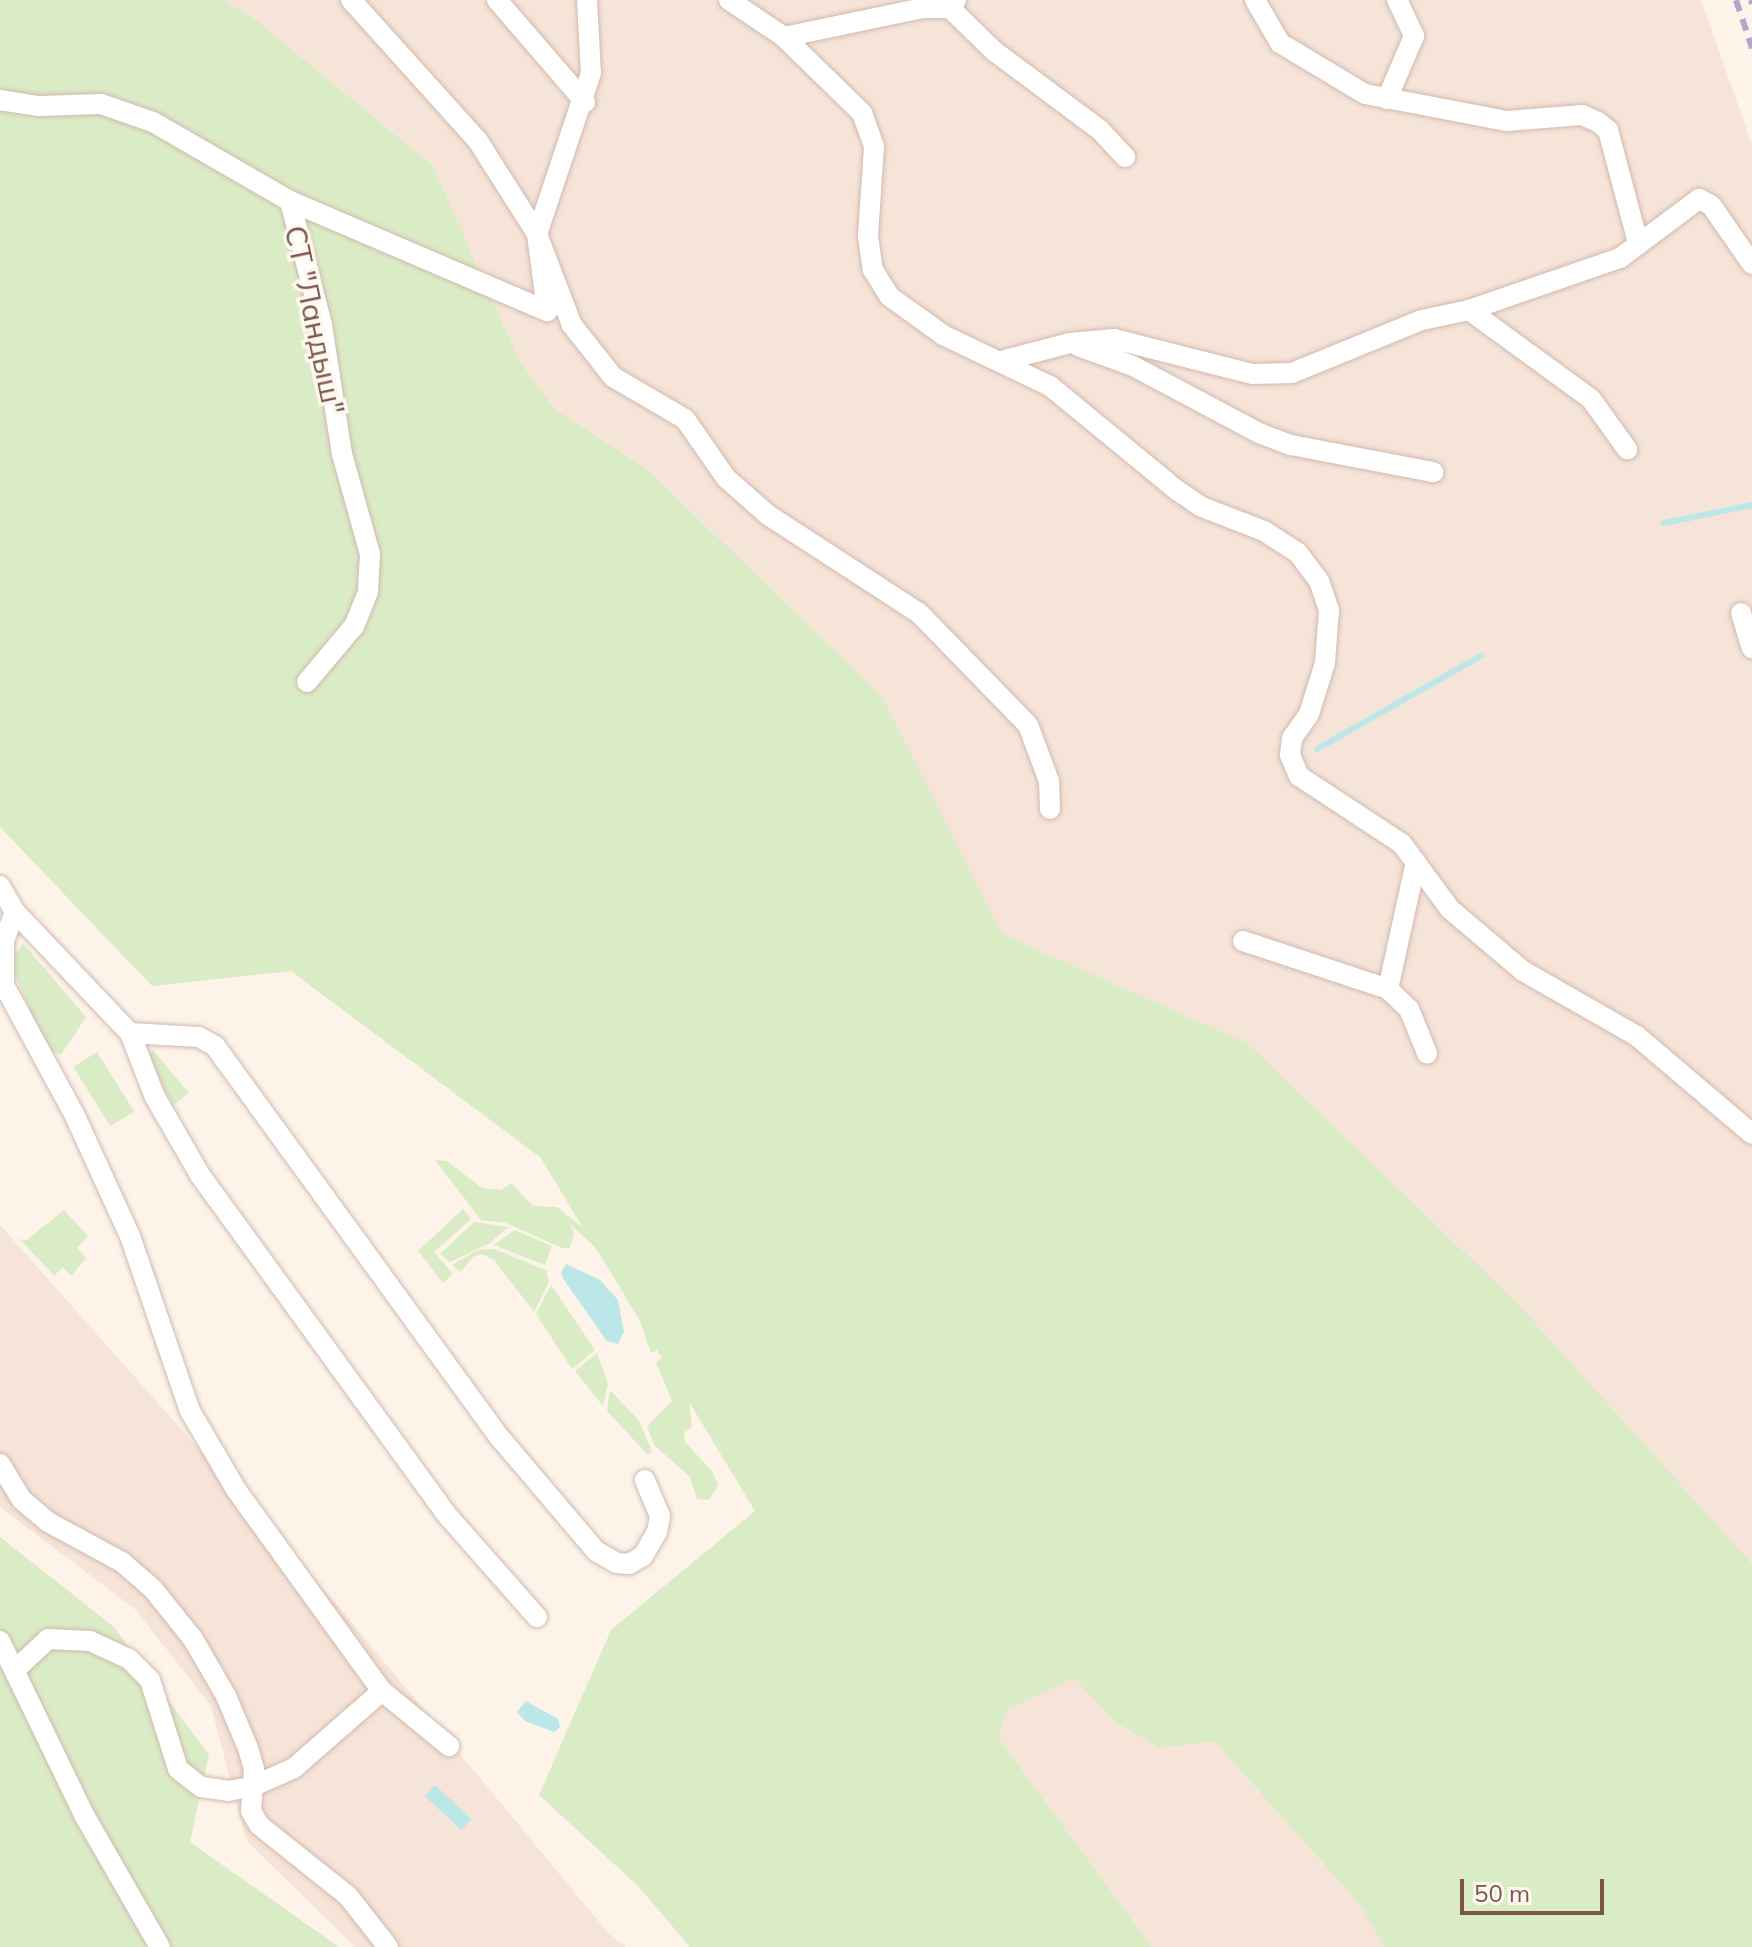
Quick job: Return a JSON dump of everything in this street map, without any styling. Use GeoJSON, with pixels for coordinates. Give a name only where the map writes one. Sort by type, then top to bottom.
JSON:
{"type":"FeatureCollection","features":[{"type":"Feature","properties":{"kind":"street"},"geometry":{"type":"LineString","coordinates":[[351,0],[478,141],[537,234],[572,325],[613,377],[685,419],[726,478],[768,515],[919,613],[1028,725],[1049,781],[1050,809]]}},
{"type":"Feature","properties":{"kind":"street"},"geometry":{"type":"LineString","coordinates":[[497,0],[585,102]]}},
{"type":"Feature","properties":{"kind":"street"},"geometry":{"type":"LineString","coordinates":[[290,201],[547,311],[537,234],[585,102],[591,73],[587,0]]}},
{"type":"Feature","properties":{"kind":"street"},"geometry":{"type":"LineString","coordinates":[[729,0],[784,37],[862,113],[874,146],[868,236],[873,270],[889,296],[943,335],[1005,360],[1050,386],[1202,507],[1264,531],[1298,553],[1319,581],[1329,610],[1325,663],[1309,714],[1292,738],[1290,755],[1299,776],[1317,791],[1364,815],[1416,862],[1450,909],[1523,971],[1637,1036],[1752,1134]]}},
{"type":"Feature","properties":{"kind":"street"},"geometry":{"type":"LineString","coordinates":[[1255,0],[1280,43],[1327,75],[1387,99],[1507,121],[1582,115],[1598,122],[1608,130],[1638,243]]}},
{"type":"Feature","properties":{"kind":"street"},"geometry":{"type":"LineString","coordinates":[[1387,99],[1414,36],[1397,0]]}},
{"type":"Feature","properties":{"kind":"street"},"geometry":{"type":"LineString","coordinates":[[784,37],[921,4],[953,4],[994,51],[1100,130],[1125,157]]}},
{"type":"Feature","properties":{"kind":"street","name":"СТ \"Ландыш\""},"geometry":{"type":"LineString","coordinates":[[0,100],[39,106],[101,104],[153,122],[290,201],[322,325],[342,454],[370,554],[368,592],[354,626],[307,682]]}},
{"type":"Feature","properties":{"kind":"street"},"geometry":{"type":"LineString","coordinates":[[1005,360],[1070,343],[1114,339],[1252,374],[1292,373],[1422,320],[1469,310],[1620,258],[1699,199],[1711,205],[1752,264]]}},
{"type":"Feature","properties":{"kind":"street"},"geometry":{"type":"LineString","coordinates":[[1469,310],[1591,399],[1627,449]]}},
{"type":"Feature","properties":{"kind":"street"},"geometry":{"type":"LineString","coordinates":[[1070,343],[1133,366],[1259,433],[1433,472]]}},
{"type":"Feature","properties":{"kind":"street"},"geometry":{"type":"LineString","coordinates":[[1741,613],[1752,648]]}},
{"type":"Feature","properties":{"kind":"street"},"geometry":{"type":"LineString","coordinates":[[1388,989],[1416,862]]}},
{"type":"Feature","properties":{"kind":"street"},"geometry":{"type":"LineString","coordinates":[[0,886],[15,912],[130,1033],[155,1097],[200,1175],[447,1515],[537,1617]]}},
{"type":"Feature","properties":{"kind":"street"},"geometry":{"type":"LineString","coordinates":[[15,912],[4,941],[4,985],[75,1116],[130,1236],[190,1411],[237,1491],[382,1691],[449,1746]]}},
{"type":"Feature","properties":{"kind":"street"},"geometry":{"type":"LineString","coordinates":[[1243,941],[1388,989],[1409,1009],[1427,1053]]}},
{"type":"Feature","properties":{"kind":"street"},"geometry":{"type":"LineString","coordinates":[[130,1033],[186,1035],[215,1046],[501,1439],[596,1551],[617,1563],[643,1556],[657,1532],[660,1516],[645,1480]]}},
{"type":"Feature","properties":{"kind":"street"},"geometry":{"type":"LineString","coordinates":[[0,1464],[22,1500],[48,1522],[122,1562],[153,1589],[193,1639],[226,1696],[248,1748],[251,1811],[259,1825],[348,1896],[388,1947]]}},
{"type":"Feature","properties":{"kind":"street"},"geometry":{"type":"LineString","coordinates":[[15,1670],[48,1639],[90,1641],[129,1659],[150,1680],[178,1769],[201,1787],[228,1791],[251,1787],[294,1768],[382,1691]]}},
{"type":"Feature","properties":{"kind":"street"},"geometry":{"type":"LineString","coordinates":[[0,1641],[84,1815],[160,1947]]}},
{"type":"Feature","properties":{"kind":"shaded area"},"geometry":{"type":"Polygon","coordinates":[[[224,0],[1701,0],[1752,145],[1752,1564],[1247,1043],[1002,934],[882,696],[648,470],[555,409],[519,360],[433,166],[254,18],[224,0]]]}},
{"type":"Feature","properties":{"kind":"shaded area"},"geometry":{"type":"Polygon","coordinates":[[[0,1225],[338,1606],[609,1934],[626,1947],[355,1947],[246,1840],[211,1706],[136,1610],[0,1507],[0,1225]]]}},
{"type":"Feature","properties":{"kind":"shaded area"},"geometry":{"type":"Polygon","coordinates":[[[1074,1678],[1116,1723],[1160,1748],[1213,1740],[1362,1907],[1384,1947],[1152,1947],[998,1737],[1007,1710],[1074,1678]]]}},
{"type":"Feature","properties":{"kind":"green space"},"geometry":{"type":"Polygon","coordinates":[[[0,0],[224,0],[254,18],[433,166],[519,360],[555,409],[648,470],[882,696],[1002,934],[1247,1043],[1518,1304],[1752,1564],[1752,1947],[1384,1947],[1362,1907],[1214,1741],[1160,1748],[1116,1723],[1074,1678],[1007,1710],[998,1737],[1152,1947],[690,1947],[639,1887],[539,1795],[611,1630],[755,1511],[689,1402],[692,1427],[684,1433],[685,1442],[712,1471],[718,1485],[709,1500],[697,1499],[690,1477],[654,1445],[647,1426],[672,1401],[656,1362],[662,1358],[657,1350],[651,1353],[640,1321],[596,1248],[570,1224],[574,1233],[570,1248],[562,1248],[506,1223],[481,1220],[435,1160],[447,1161],[482,1188],[501,1190],[511,1183],[533,1206],[557,1207],[583,1228],[541,1158],[291,971],[152,986],[0,827],[0,0]]]}},
{"type":"Feature","properties":{"kind":"green space"},"geometry":{"type":"Polygon","coordinates":[[[23,943],[86,1017],[61,1055],[46,1048],[16,976],[12,959],[23,943]]]}},
{"type":"Feature","properties":{"kind":"green space"},"geometry":{"type":"Polygon","coordinates":[[[153,1050],[189,1093],[173,1105],[147,1057],[153,1050]]]}},
{"type":"Feature","properties":{"kind":"green space"},"geometry":{"type":"Polygon","coordinates":[[[97,1052],[134,1111],[110,1126],[73,1067],[97,1052]]]}},
{"type":"Feature","properties":{"kind":"green space"},"geometry":{"type":"Polygon","coordinates":[[[463,1209],[471,1219],[434,1252],[453,1274],[443,1283],[418,1251],[463,1209]]]}},
{"type":"Feature","properties":{"kind":"green space"},"geometry":{"type":"Polygon","coordinates":[[[64,1210],[88,1236],[77,1248],[86,1258],[71,1276],[63,1267],[54,1276],[20,1239],[27,1240],[64,1210]]]}},
{"type":"Feature","properties":{"kind":"green space"},"geometry":{"type":"Polygon","coordinates":[[[474,1222],[508,1227],[490,1243],[450,1262],[440,1254],[474,1222]]]}},
{"type":"Feature","properties":{"kind":"green space"},"geometry":{"type":"Polygon","coordinates":[[[515,1230],[552,1246],[545,1265],[494,1245],[515,1230]]]}},
{"type":"Feature","properties":{"kind":"green space"},"geometry":{"type":"Polygon","coordinates":[[[494,1249],[546,1270],[549,1282],[534,1312],[494,1260],[481,1254],[473,1257],[461,1272],[452,1265],[478,1250],[494,1249]]]}},
{"type":"Feature","properties":{"kind":"green space"},"geometry":{"type":"Polygon","coordinates":[[[551,1285],[595,1350],[572,1369],[536,1314],[551,1285]]]}},
{"type":"Feature","properties":{"kind":"green space"},"geometry":{"type":"Polygon","coordinates":[[[597,1353],[608,1384],[603,1406],[575,1371],[597,1353]]]}},
{"type":"Feature","properties":{"kind":"green space"},"geometry":{"type":"Polygon","coordinates":[[[610,1390],[639,1421],[652,1451],[648,1455],[607,1411],[610,1390]]]}},
{"type":"Feature","properties":{"kind":"green space"},"geometry":{"type":"Polygon","coordinates":[[[0,1537],[114,1627],[209,1755],[190,1842],[339,1947],[0,1947],[0,1537]]]}},
{"type":"Feature","properties":{"kind":"water"},"geometry":{"type":"Polygon","coordinates":[[[566,1264],[600,1280],[618,1300],[624,1332],[618,1344],[607,1341],[564,1280],[561,1273],[566,1264]]]}},
{"type":"Feature","properties":{"kind":"water"},"geometry":{"type":"Polygon","coordinates":[[[526,1701],[558,1719],[560,1727],[554,1732],[525,1721],[517,1712],[526,1701]]]}},
{"type":"Feature","properties":{"kind":"water"},"geometry":{"type":"Polygon","coordinates":[[[435,1785],[472,1819],[461,1830],[425,1796],[435,1785]]]}},
{"type":"Feature","properties":{"kind":"waterway"},"geometry":{"type":"LineString","coordinates":[[1664,523],[1752,505]]}},
{"type":"Feature","properties":{"kind":"waterway"},"geometry":{"type":"LineString","coordinates":[[1317,749],[1481,656]]}},
{"type":"Feature","properties":{"kind":"railway"},"geometry":{"type":"LineString","coordinates":[[1736,0],[1752,48]]}},
{"type":"Feature","properties":{"kind":"railway"},"geometry":{"type":"LineString","coordinates":[[1751,0],[1752,4]]}}]}
